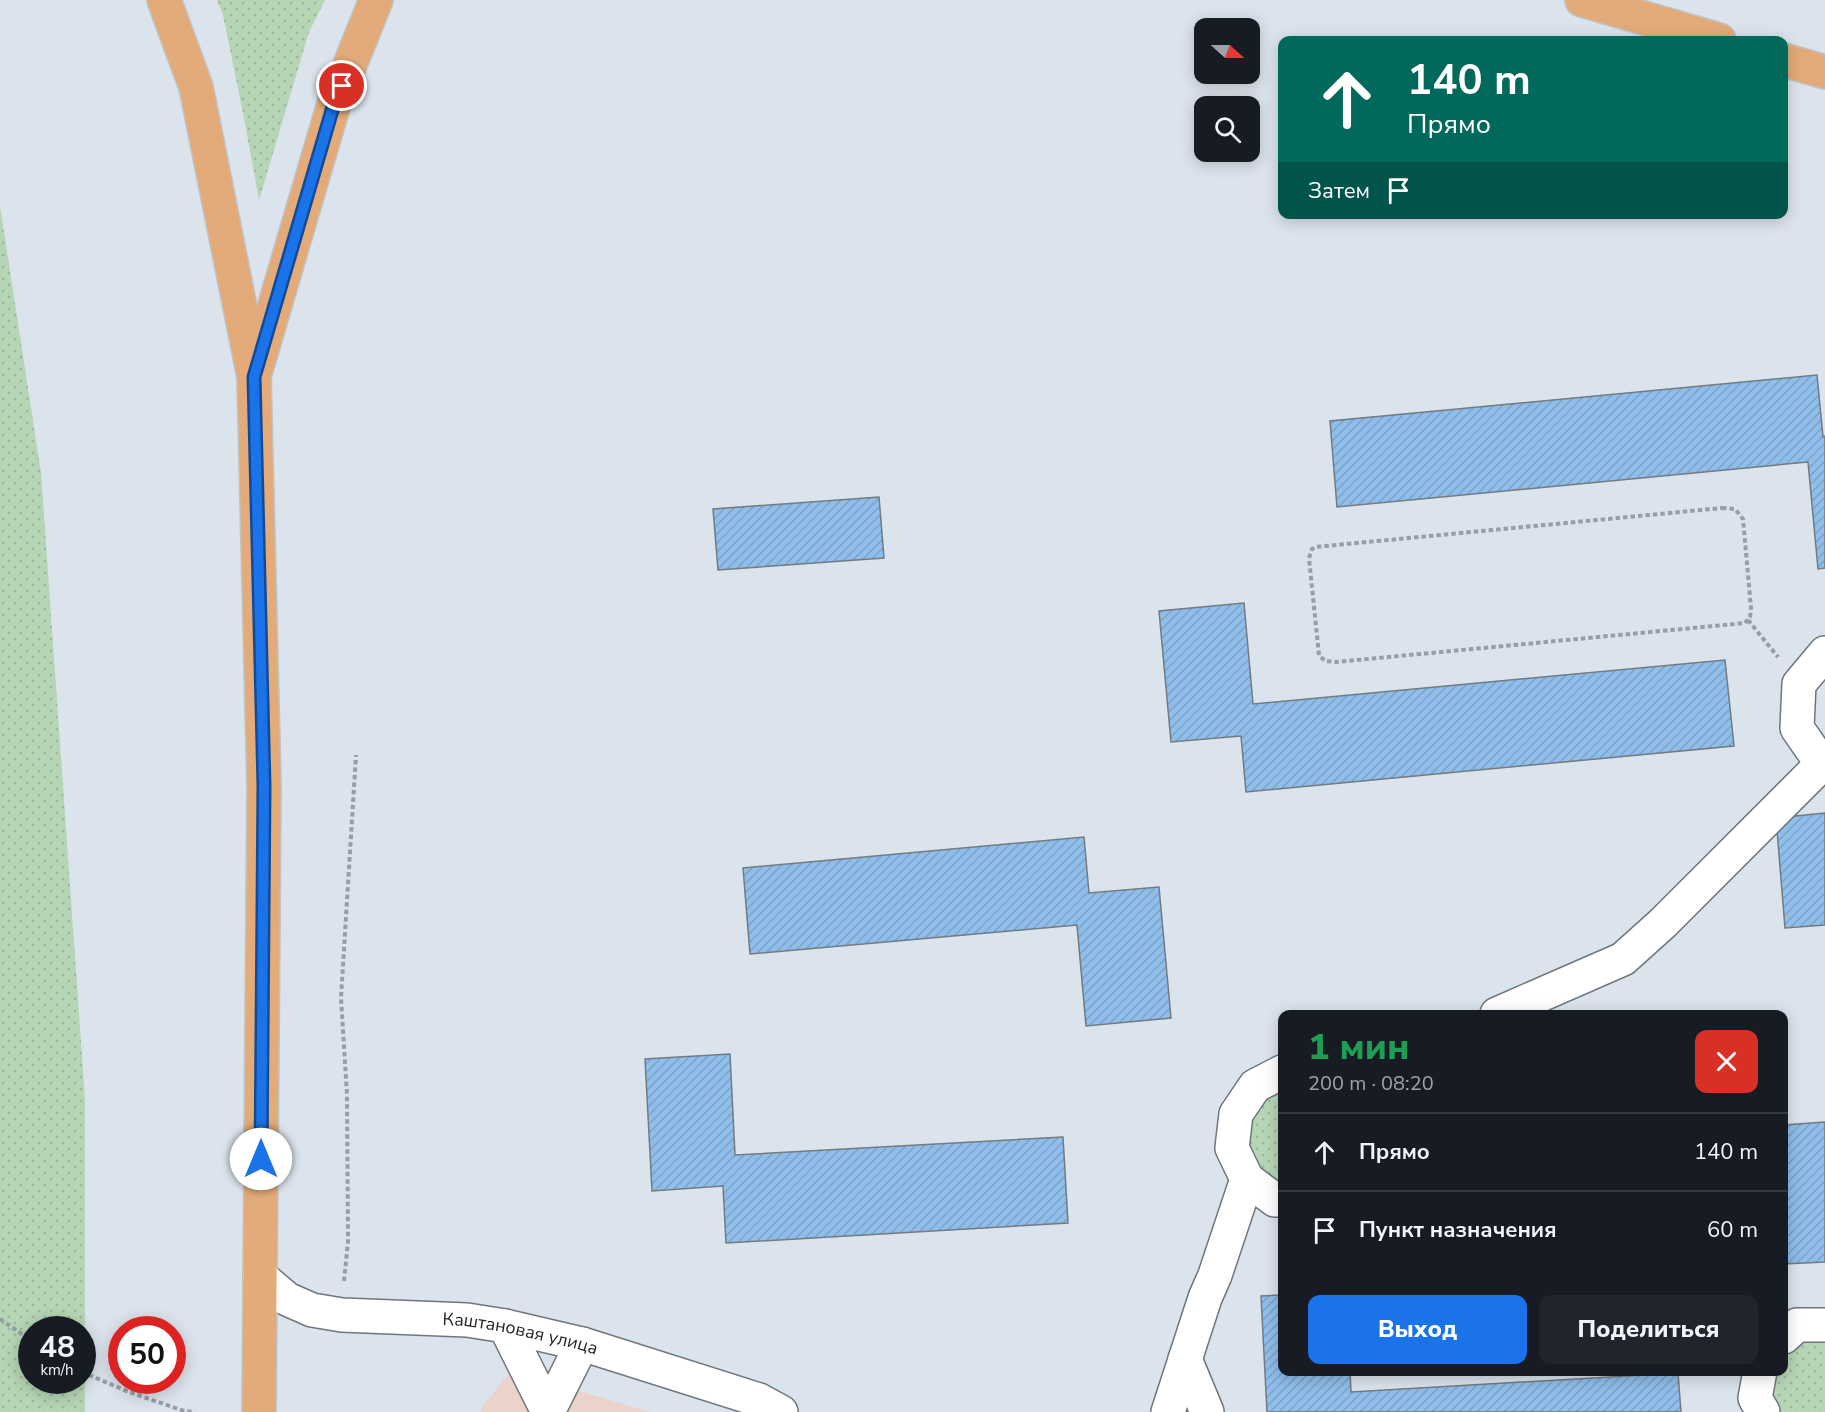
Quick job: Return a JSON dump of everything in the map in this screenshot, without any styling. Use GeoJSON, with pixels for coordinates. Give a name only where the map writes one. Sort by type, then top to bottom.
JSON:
{"type":"FeatureCollection","features":[{"type":"Feature","properties":{"kind":"main road"},"geometry":{"type":"LineString","coordinates":[[164,0],[196,87],[254,377],[264,786],[259,1412]]}},
{"type":"Feature","properties":{"kind":"main road"},"geometry":{"type":"LineString","coordinates":[[254,377],[333,107],[376,0]]}},
{"type":"Feature","properties":{"kind":"main road"},"geometry":{"type":"LineString","coordinates":[[1582,0],[1705,36]]}},
{"type":"Feature","properties":{"kind":"main road"},"geometry":{"type":"LineString","coordinates":[[1788,61],[1825,72]]}},
{"type":"Feature","properties":{"kind":"street"},"geometry":{"type":"LineString","coordinates":[[1506,1010],[1623,959],[1663,923],[1823,765],[1797,728],[1799,684],[1825,653]]}},
{"type":"Feature","properties":{"kind":"street"},"geometry":{"type":"LineString","coordinates":[[1278,1074],[1255,1086],[1236,1114],[1232,1148],[1246,1179],[1278,1200]]}},
{"type":"Feature","properties":{"kind":"street"},"geometry":{"type":"LineString","coordinates":[[1168,1412],[1246,1179]]}},
{"type":"Feature","properties":{"kind":"street","name":"Каштановая улица"},"geometry":{"type":"LineString","coordinates":[[260,1276],[287,1299],[312,1310],[342,1315],[467,1320],[506,1326],[582,1344],[741,1404],[759,1400],[782,1412]]}},
{"type":"Feature","properties":{"kind":"street"},"geometry":{"type":"LineString","coordinates":[[1788,1333],[1797,1325],[1825,1325]]}},
{"type":"Feature","properties":{"kind":"street"},"geometry":{"type":"LineString","coordinates":[[506,1326],[548,1412],[582,1344]]}},
{"type":"Feature","properties":{"kind":"street"},"geometry":{"type":"LineString","coordinates":[[1185,1359],[1207,1412]]}},
{"type":"Feature","properties":{"kind":"street"},"geometry":{"type":"LineString","coordinates":[[1759,1376],[1755,1398],[1763,1412]]}},
{"type":"Feature","properties":{"kind":"path"},"geometry":{"type":"LineString","coordinates":[[1729,508],[1738,512],[1743,519],[1751,608],[1748,620],[1742,624],[1325,661],[1317,649],[1309,558],[1312,549],[1320,545],[1729,508]]}},
{"type":"Feature","properties":{"kind":"path"},"geometry":{"type":"LineString","coordinates":[[1748,620],[1799,684]]}},
{"type":"Feature","properties":{"kind":"path"},"geometry":{"type":"LineString","coordinates":[[342,1315],[348,1230],[347,1095],[341,998],[356,755]]}},
{"type":"Feature","properties":{"kind":"path"},"geometry":{"type":"LineString","coordinates":[[0,1319],[18,1331]]}},
{"type":"Feature","properties":{"kind":"path"},"geometry":{"type":"LineString","coordinates":[[96,1378],[184,1411],[195,1412]]}},
{"type":"Feature","properties":{"kind":"shaded area"},"geometry":{"type":"Polygon","coordinates":[[[511,1371],[650,1412],[481,1412],[483,1406],[511,1371]]]}},
{"type":"Feature","properties":{"kind":"green space"},"geometry":{"type":"Polygon","coordinates":[[[217,0],[325,0],[309,32],[259,200],[223,15],[217,0]]]}},
{"type":"Feature","properties":{"kind":"green space"},"geometry":{"type":"Polygon","coordinates":[[[0,206],[41,473],[85,1099],[85,1316],[18,1316],[18,1394],[85,1394],[85,1412],[0,1412],[0,206]]]}},
{"type":"Feature","properties":{"kind":"green space"},"geometry":{"type":"Polygon","coordinates":[[[1278,1094],[1278,1182],[1257,1165],[1249,1144],[1252,1122],[1263,1103],[1278,1094]]]}},
{"type":"Feature","properties":{"kind":"green space"},"geometry":{"type":"Polygon","coordinates":[[[1812,1338],[1825,1339],[1825,1412],[1775,1412],[1769,1380],[1770,1376],[1788,1376],[1788,1349],[1797,1343],[1812,1338]]]}},
{"type":"Feature","properties":{"kind":"building"},"geometry":{"type":"Polygon","coordinates":[[[1817,375],[1823,437],[1825,436],[1825,568],[1818,569],[1808,462],[1337,507],[1330,421],[1817,375]]]}},
{"type":"Feature","properties":{"kind":"building"},"geometry":{"type":"Polygon","coordinates":[[[879,497],[884,558],[718,570],[713,509],[879,497]]]}},
{"type":"Feature","properties":{"kind":"building"},"geometry":{"type":"Polygon","coordinates":[[[1244,603],[1253,704],[1725,660],[1734,746],[1246,792],[1241,736],[1171,742],[1159,611],[1244,603]]]}},
{"type":"Feature","properties":{"kind":"building"},"geometry":{"type":"Polygon","coordinates":[[[1825,813],[1825,925],[1785,928],[1776,818],[1825,813]]]}},
{"type":"Feature","properties":{"kind":"building"},"geometry":{"type":"Polygon","coordinates":[[[1084,837],[1089,893],[1159,887],[1171,1018],[1086,1026],[1077,925],[750,954],[743,868],[1084,837]]]}},
{"type":"Feature","properties":{"kind":"building"},"geometry":{"type":"Polygon","coordinates":[[[730,1054],[735,1155],[1063,1137],[1068,1223],[726,1243],[723,1186],[652,1191],[645,1059],[730,1054]]]}},
{"type":"Feature","properties":{"kind":"building"},"geometry":{"type":"Polygon","coordinates":[[[1825,1122],[1825,1262],[1788,1264],[1788,1125],[1825,1122]]]}},
{"type":"Feature","properties":{"kind":"building"},"geometry":{"type":"Polygon","coordinates":[[[1278,1295],[1278,1376],[1350,1376],[1351,1392],[1626,1376],[1678,1376],[1681,1412],[1267,1412],[1261,1296],[1278,1295]]]}},
{"type":"Feature","properties":{"kind":"route"},"geometry":{"type":"LineString","coordinates":[[261,1159],[264,786],[254,377],[333,107],[342,86]]}}]}
